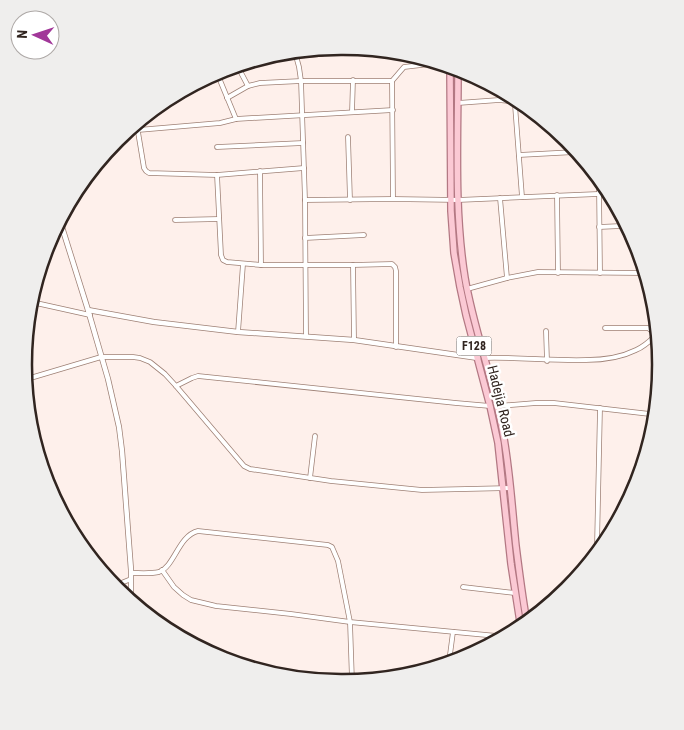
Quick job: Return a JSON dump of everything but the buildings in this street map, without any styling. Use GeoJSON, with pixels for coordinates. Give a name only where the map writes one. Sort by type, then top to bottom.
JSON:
{"type":"FeatureCollection","features":[{"type":"Feature","properties":{"kind":"main road","name":"Hadejia Road"},"geometry":{"type":"LineString","coordinates":[[450,75],[454,253],[460,287],[498,443],[511,564],[519,618]]}},
{"type":"Feature","properties":{"kind":"main road","name":"Hadejia Road"},"geometry":{"type":"LineString","coordinates":[[458,78],[454,200],[467,289],[498,406],[504,439],[526,614]]}},
{"type":"Feature","properties":{"kind":"street"},"geometry":{"type":"LineString","coordinates":[[297,59],[301,81],[304,168],[306,336]]}},
{"type":"Feature","properties":{"kind":"street"},"geometry":{"type":"LineString","coordinates":[[393,199],[392,81],[404,67],[419,65]]}},
{"type":"Feature","properties":{"kind":"street"},"geometry":{"type":"LineString","coordinates":[[241,73],[248,86]]}},
{"type":"Feature","properties":{"kind":"street"},"geometry":{"type":"LineString","coordinates":[[220,80],[236,119]]}},
{"type":"Feature","properties":{"kind":"street"},"geometry":{"type":"LineString","coordinates":[[352,80],[352,112]]}},
{"type":"Feature","properties":{"kind":"street"},"geometry":{"type":"LineString","coordinates":[[227,98],[248,86],[260,83],[352,80],[392,81]]}},
{"type":"Feature","properties":{"kind":"street"},"geometry":{"type":"LineString","coordinates":[[458,103],[502,100]]}},
{"type":"Feature","properties":{"kind":"street"},"geometry":{"type":"LineString","coordinates":[[515,109],[522,197]]}},
{"type":"Feature","properties":{"kind":"street"},"geometry":{"type":"LineString","coordinates":[[143,128],[220,123],[236,119],[393,110]]}},
{"type":"Feature","properties":{"kind":"street"},"geometry":{"type":"LineString","coordinates":[[139,132],[144,168],[149,173],[217,175],[304,168]]}},
{"type":"Feature","properties":{"kind":"street"},"geometry":{"type":"LineString","coordinates":[[348,137],[350,200]]}},
{"type":"Feature","properties":{"kind":"street"},"geometry":{"type":"LineString","coordinates":[[217,147],[303,143]]}},
{"type":"Feature","properties":{"kind":"street"},"geometry":{"type":"LineString","coordinates":[[519,155],[567,152]]}},
{"type":"Feature","properties":{"kind":"street"},"geometry":{"type":"LineString","coordinates":[[260,171],[262,265]]}},
{"type":"Feature","properties":{"kind":"street"},"geometry":{"type":"LineString","coordinates":[[217,175],[221,255],[223,260],[262,265],[353,266],[392,264],[396,271],[396,347]]}},
{"type":"Feature","properties":{"kind":"street"},"geometry":{"type":"LineString","coordinates":[[305,200],[454,200],[598,194],[600,272]]}},
{"type":"Feature","properties":{"kind":"street"},"geometry":{"type":"LineString","coordinates":[[557,195],[558,273]]}},
{"type":"Feature","properties":{"kind":"street"},"geometry":{"type":"LineString","coordinates":[[500,198],[508,278]]}},
{"type":"Feature","properties":{"kind":"street"},"geometry":{"type":"LineString","coordinates":[[176,220],[219,219]]}},
{"type":"Feature","properties":{"kind":"street"},"geometry":{"type":"LineString","coordinates":[[599,227],[619,226]]}},
{"type":"Feature","properties":{"kind":"street"},"geometry":{"type":"LineString","coordinates":[[63,230],[108,378],[119,427],[123,460],[131,591]]}},
{"type":"Feature","properties":{"kind":"street"},"geometry":{"type":"LineString","coordinates":[[305,238],[364,236]]}},
{"type":"Feature","properties":{"kind":"street"},"geometry":{"type":"LineString","coordinates":[[238,332],[243,264]]}},
{"type":"Feature","properties":{"kind":"street"},"geometry":{"type":"LineString","coordinates":[[353,266],[354,340]]}},
{"type":"Feature","properties":{"kind":"street"},"geometry":{"type":"LineString","coordinates":[[467,289],[532,272],[637,273]]}},
{"type":"Feature","properties":{"kind":"street"},"geometry":{"type":"LineString","coordinates":[[38,303],[154,322],[238,332],[306,336],[331,340],[354,340],[477,358],[604,360],[635,351],[650,339]]}},
{"type":"Feature","properties":{"kind":"street"},"geometry":{"type":"LineString","coordinates":[[605,328],[648,328],[649,330]]}},
{"type":"Feature","properties":{"kind":"street"},"geometry":{"type":"LineString","coordinates":[[546,332],[547,360]]}},
{"type":"Feature","properties":{"kind":"street"},"geometry":{"type":"LineString","coordinates":[[33,377],[101,357],[124,356],[140,358],[150,362],[166,374],[244,466],[250,469],[310,478],[422,490],[511,488]]}},
{"type":"Feature","properties":{"kind":"street"},"geometry":{"type":"LineString","coordinates":[[176,386],[198,376],[490,406]]}},
{"type":"Feature","properties":{"kind":"street"},"geometry":{"type":"LineString","coordinates":[[498,406],[536,403],[648,414]]}},
{"type":"Feature","properties":{"kind":"street"},"geometry":{"type":"LineString","coordinates":[[597,540],[600,408]]}},
{"type":"Feature","properties":{"kind":"street"},"geometry":{"type":"LineString","coordinates":[[310,478],[315,436]]}},
{"type":"Feature","properties":{"kind":"street"},"geometry":{"type":"LineString","coordinates":[[131,573],[158,572],[162,570],[187,537],[191,533],[198,531],[328,545],[332,547],[338,561],[350,622],[352,674]]}},
{"type":"Feature","properties":{"kind":"street"},"geometry":{"type":"LineString","coordinates":[[162,570],[174,587],[183,595],[203,604],[350,622],[492,636]]}},
{"type":"Feature","properties":{"kind":"street"},"geometry":{"type":"LineString","coordinates":[[122,583],[131,580]]}},
{"type":"Feature","properties":{"kind":"street"},"geometry":{"type":"LineString","coordinates":[[463,588],[515,593]]}},
{"type":"Feature","properties":{"kind":"street"},"geometry":{"type":"LineString","coordinates":[[450,655],[453,632]]}}]}
